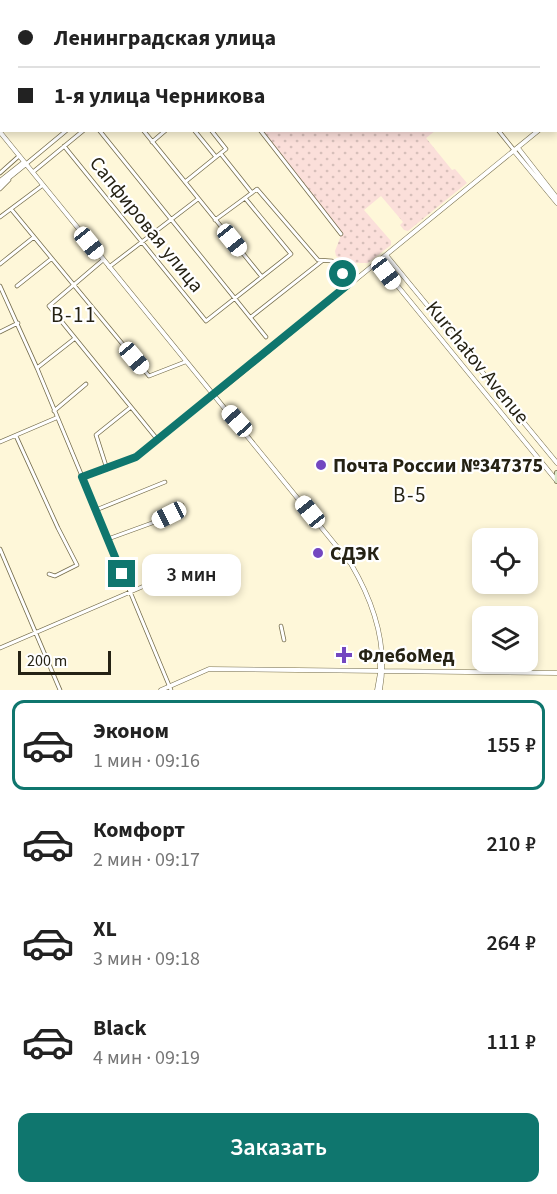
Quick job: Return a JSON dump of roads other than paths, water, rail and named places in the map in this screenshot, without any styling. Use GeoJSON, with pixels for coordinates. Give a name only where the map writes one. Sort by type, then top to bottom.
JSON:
{"type":"FeatureCollection","features":[{"type":"Feature","properties":{"kind":"main road"},"geometry":{"type":"LineString","coordinates":[[556,481],[557,473]]}},
{"type":"Feature","properties":{"kind":"street"},"geometry":{"type":"LineString","coordinates":[[0,132],[351,564],[366,591],[375,616],[382,650],[379,690]]}},
{"type":"Feature","properties":{"kind":"street"},"geometry":{"type":"LineString","coordinates":[[0,185],[66,132]]}},
{"type":"Feature","properties":{"kind":"street"},"geometry":{"type":"LineString","coordinates":[[33,172],[82,132]]}},
{"type":"Feature","properties":{"kind":"street"},"geometry":{"type":"LineString","coordinates":[[101,132],[266,337]]}},
{"type":"Feature","properties":{"kind":"street"},"geometry":{"type":"LineString","coordinates":[[144,132],[262,277]]}},
{"type":"Feature","properties":{"kind":"street"},"geometry":{"type":"LineString","coordinates":[[152,142],[164,132]]}},
{"type":"Feature","properties":{"kind":"street"},"geometry":{"type":"LineString","coordinates":[[196,132],[216,157]]}},
{"type":"Feature","properties":{"kind":"street"},"geometry":{"type":"LineString","coordinates":[[184,182],[226,149],[213,132]]}},
{"type":"Feature","properties":{"kind":"street"},"geometry":{"type":"LineString","coordinates":[[262,132],[341,234]]}},
{"type":"Feature","properties":{"kind":"street"},"geometry":{"type":"LineString","coordinates":[[500,132],[557,198]]}},
{"type":"Feature","properties":{"kind":"street"},"geometry":{"type":"LineString","coordinates":[[82,477],[136,457],[537,132]]}},
{"type":"Feature","properties":{"kind":"street","name":"Сапфировая улица"},"geometry":{"type":"LineString","coordinates":[[64,146],[206,321],[235,298]]}},
{"type":"Feature","properties":{"kind":"street"},"geometry":{"type":"LineString","coordinates":[[516,149],[557,203]]}},
{"type":"Feature","properties":{"kind":"street"},"geometry":{"type":"LineString","coordinates":[[220,154],[252,193]]}},
{"type":"Feature","properties":{"kind":"street"},"geometry":{"type":"LineString","coordinates":[[0,172],[19,156]]}},
{"type":"Feature","properties":{"kind":"street"},"geometry":{"type":"LineString","coordinates":[[0,185],[25,163]]}},
{"type":"Feature","properties":{"kind":"street"},"geometry":{"type":"LineString","coordinates":[[0,217],[43,185]]}},
{"type":"Feature","properties":{"kind":"street"},"geometry":{"type":"LineString","coordinates":[[215,220],[257,189],[318,260],[332,261],[350,283]]}},
{"type":"Feature","properties":{"kind":"street"},"geometry":{"type":"LineString","coordinates":[[235,298],[291,254],[245,198]]}},
{"type":"Feature","properties":{"kind":"street"},"geometry":{"type":"LineString","coordinates":[[109,267],[198,199]]}},
{"type":"Feature","properties":{"kind":"street"},"geometry":{"type":"LineString","coordinates":[[11,209],[149,376],[185,362]]}},
{"type":"Feature","properties":{"kind":"street"},"geometry":{"type":"LineString","coordinates":[[0,264],[34,237]]}},
{"type":"Feature","properties":{"kind":"street","name":"Kurchatov Avenue"},"geometry":{"type":"LineString","coordinates":[[386,255],[557,463]]}},
{"type":"Feature","properties":{"kind":"street"},"geometry":{"type":"LineString","coordinates":[[17,286],[51,259]]}},
{"type":"Feature","properties":{"kind":"street"},"geometry":{"type":"LineString","coordinates":[[103,261],[49,306],[157,439]]}},
{"type":"Feature","properties":{"kind":"street"},"geometry":{"type":"LineString","coordinates":[[251,318],[322,261]]}},
{"type":"Feature","properties":{"kind":"street"},"geometry":{"type":"LineString","coordinates":[[213,396],[378,262]]}},
{"type":"Feature","properties":{"kind":"street","name":"Kurchatov Avenue"},"geometry":{"type":"LineString","coordinates":[[378,262],[556,481]]}},
{"type":"Feature","properties":{"kind":"street"},"geometry":{"type":"LineString","coordinates":[[0,286],[18,323],[171,688]]}},
{"type":"Feature","properties":{"kind":"street"},"geometry":{"type":"LineString","coordinates":[[406,298],[413,297],[416,291]]}},
{"type":"Feature","properties":{"kind":"street"},"geometry":{"type":"LineString","coordinates":[[0,332],[18,323]]}},
{"type":"Feature","properties":{"kind":"street"},"geometry":{"type":"LineString","coordinates":[[436,333],[437,327],[445,327]]}},
{"type":"Feature","properties":{"kind":"street"},"geometry":{"type":"LineString","coordinates":[[37,368],[74,339]]}},
{"type":"Feature","properties":{"kind":"street"},"geometry":{"type":"LineString","coordinates":[[54,411],[86,384]]}},
{"type":"Feature","properties":{"kind":"street"},"geometry":{"type":"LineString","coordinates":[[484,393],[484,387],[488,384],[492,385]]}},
{"type":"Feature","properties":{"kind":"street"},"geometry":{"type":"LineString","coordinates":[[493,404],[500,401],[502,396]]}},
{"type":"Feature","properties":{"kind":"street"},"geometry":{"type":"LineString","coordinates":[[107,469],[96,435],[131,407]]}},
{"type":"Feature","properties":{"kind":"street"},"geometry":{"type":"LineString","coordinates":[[0,442],[57,417]]}},
{"type":"Feature","properties":{"kind":"street"},"geometry":{"type":"LineString","coordinates":[[16,435],[77,565],[55,576],[49,574]]}},
{"type":"Feature","properties":{"kind":"street"},"geometry":{"type":"LineString","coordinates":[[96,510],[165,482]]}},
{"type":"Feature","properties":{"kind":"street"},"geometry":{"type":"LineString","coordinates":[[108,539],[152,523],[182,506]]}},
{"type":"Feature","properties":{"kind":"street"},"geometry":{"type":"LineString","coordinates":[[0,549],[60,690]]}},
{"type":"Feature","properties":{"kind":"street"},"geometry":{"type":"LineString","coordinates":[[0,648],[186,568]]}},
{"type":"Feature","properties":{"kind":"street"},"geometry":{"type":"LineString","coordinates":[[281,626],[284,639]]}},
{"type":"Feature","properties":{"kind":"street"},"geometry":{"type":"LineString","coordinates":[[161,690],[171,688],[209,669],[557,672]]}},
{"type":"Feature","properties":{"kind":"street"},"geometry":{"type":"LineString","coordinates":[[382,672],[557,672]]}},
{"type":"Feature","properties":{"kind":"place","name":"Почта России №347375"},"geometry":{"type":"Point","coordinates":[321,465]}},
{"type":"Feature","properties":{"kind":"place","name":"СДЭК"},"geometry":{"type":"Point","coordinates":[318,553]}},
{"type":"Feature","properties":{"kind":"place","name":"ФлебоМед"},"geometry":{"type":"Point","coordinates":[344,655]}},
{"type":"Feature","properties":{"kind":"district","name":"В-11"},"geometry":{"type":"Point","coordinates":[74,315]}},
{"type":"Feature","properties":{"kind":"district","name":"В-5"},"geometry":{"type":"Point","coordinates":[410,495]}}]}
